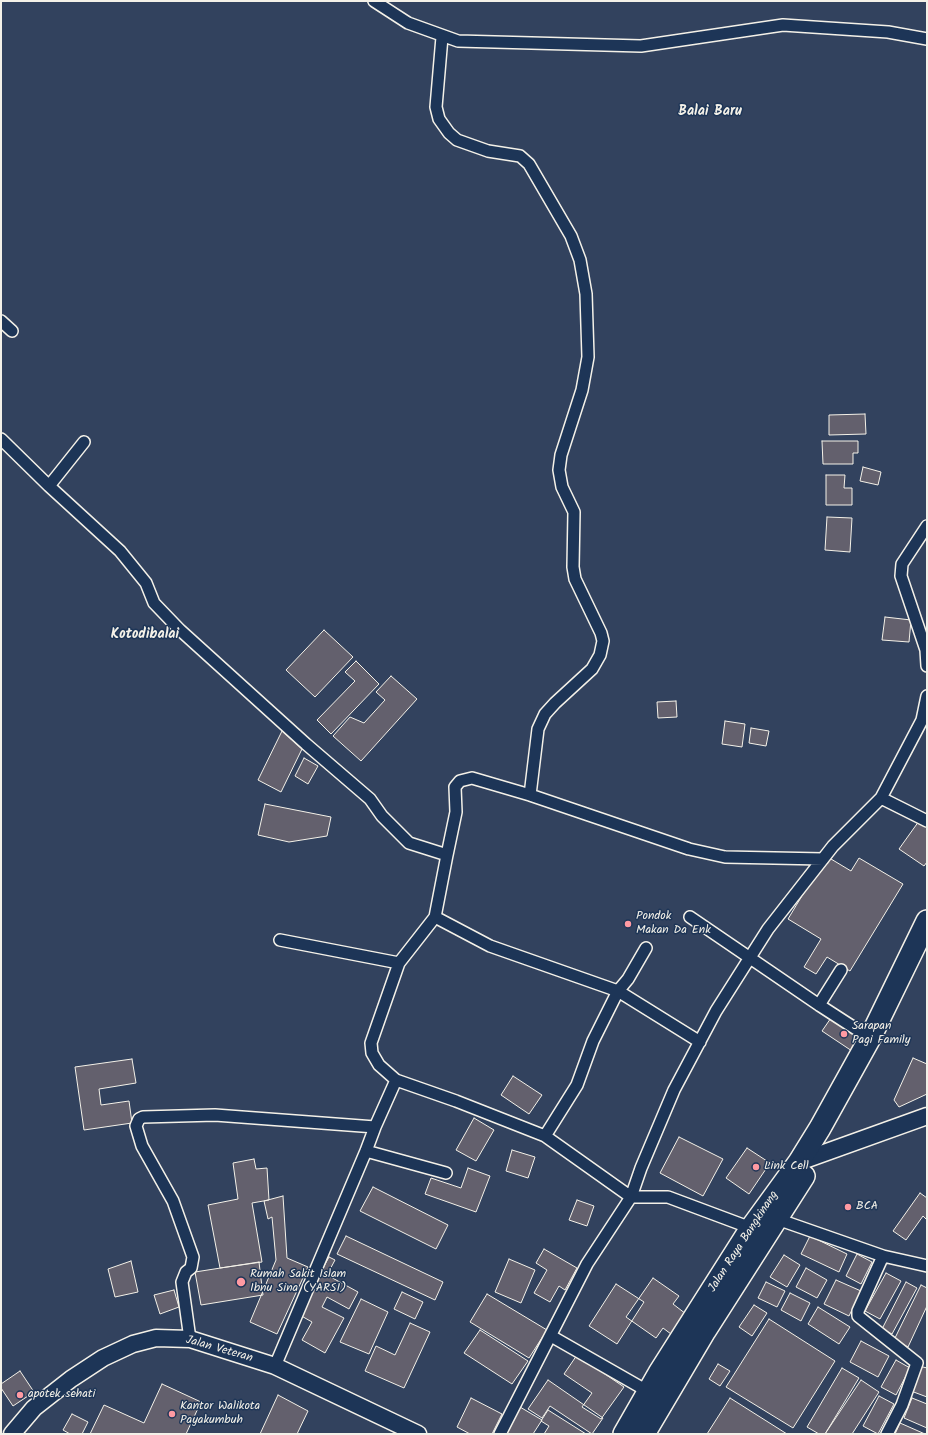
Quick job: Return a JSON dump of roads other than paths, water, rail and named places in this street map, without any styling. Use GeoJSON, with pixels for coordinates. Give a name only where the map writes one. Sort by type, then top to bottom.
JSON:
{"type":"FeatureCollection","features":[{"type":"Feature","properties":{"kind":"highway","name":"Jalan Raya Bangkinang"},"geometry":{"type":"LineString","coordinates":[[624,1434],[659,1373],[699,1327],[777,1219],[870,1038],[927,921]]}},
{"type":"Feature","properties":{"kind":"highway","name":"Jalan Raya Bangkinang"},"geometry":{"type":"LineString","coordinates":[[644,1434],[751,1228],[808,1159],[927,944]]}},
{"type":"Feature","properties":{"kind":"main road"},"geometry":{"type":"LineString","coordinates":[[808,1159],[927,1116]]}},
{"type":"Feature","properties":{"kind":"main road","name":"Jalan Veteran"},"geometry":{"type":"LineString","coordinates":[[12,1434],[34,1408],[71,1379],[103,1358],[133,1344],[156,1338],[190,1339],[275,1366],[418,1434]]}},
{"type":"Feature","properties":{"kind":"street"},"geometry":{"type":"LineString","coordinates":[[374,1],[408,23],[442,37],[458,41],[641,46],[783,25],[888,32],[927,39]]}},
{"type":"Feature","properties":{"kind":"street"},"geometry":{"type":"LineString","coordinates":[[442,37],[436,107],[439,119],[449,133],[457,140],[488,151],[520,156],[529,164],[571,236],[580,260],[586,294],[587,363],[582,390],[561,455],[559,470],[562,487],[574,512],[573,567],[575,579],[601,633],[603,642],[600,655],[592,669],[545,714],[538,729],[530,795]]}},
{"type":"Feature","properties":{"kind":"street"},"geometry":{"type":"LineString","coordinates":[[1,321],[12,331]]}},
{"type":"Feature","properties":{"kind":"street"},"geometry":{"type":"LineString","coordinates":[[1,439],[49,486],[120,551],[146,583],[154,603],[180,630],[306,744],[370,799],[382,816],[409,843],[447,855]]}},
{"type":"Feature","properties":{"kind":"street"},"geometry":{"type":"LineString","coordinates":[[49,486],[84,442]]}},
{"type":"Feature","properties":{"kind":"street"},"geometry":{"type":"LineString","coordinates":[[927,526],[902,564],[901,576],[926,650],[927,666]]}},
{"type":"Feature","properties":{"kind":"street"},"geometry":{"type":"LineString","coordinates":[[500,1434],[587,1264],[631,1197],[641,1168],[674,1090],[716,1011],[768,929],[833,846],[881,798],[922,720],[927,696]]}},
{"type":"Feature","properties":{"kind":"street"},"geometry":{"type":"LineString","coordinates":[[751,1228],[668,1197],[631,1197],[545,1136],[456,1101],[396,1080],[379,1065],[372,1053],[371,1043],[399,963],[435,917],[456,812],[455,787],[460,781],[472,778],[530,795],[689,849],[725,857],[823,859]]}},
{"type":"Feature","properties":{"kind":"street"},"geometry":{"type":"LineString","coordinates":[[881,798],[927,821]]}},
{"type":"Feature","properties":{"kind":"street"},"geometry":{"type":"LineString","coordinates":[[435,917],[490,946],[618,991],[700,1042]]}},
{"type":"Feature","properties":{"kind":"street"},"geometry":{"type":"LineString","coordinates":[[690,917],[819,1006],[870,1038]]}},
{"type":"Feature","properties":{"kind":"street"},"geometry":{"type":"LineString","coordinates":[[280,940],[399,963]]}},
{"type":"Feature","properties":{"kind":"street"},"geometry":{"type":"LineString","coordinates":[[545,1136],[577,1085],[593,1041],[618,991],[628,979],[646,948]]}},
{"type":"Feature","properties":{"kind":"street"},"geometry":{"type":"LineString","coordinates":[[819,1006],[841,970]]}},
{"type":"Feature","properties":{"kind":"street"},"geometry":{"type":"LineString","coordinates":[[275,1366],[366,1151],[374,1127],[396,1080]]}},
{"type":"Feature","properties":{"kind":"street"},"geometry":{"type":"LineString","coordinates":[[190,1339],[182,1282],[186,1272],[191,1268],[193,1257],[173,1201],[142,1146],[136,1126],[139,1119],[143,1117],[215,1115],[374,1127]]}},
{"type":"Feature","properties":{"kind":"street"},"geometry":{"type":"LineString","coordinates":[[366,1151],[446,1173]]}},
{"type":"Feature","properties":{"kind":"street"},"geometry":{"type":"LineString","coordinates":[[777,1219],[883,1256],[927,1266]]}},
{"type":"Feature","properties":{"kind":"street"},"geometry":{"type":"LineString","coordinates":[[883,1256],[858,1311],[858,1316],[917,1363],[902,1405],[887,1434]]}},
{"type":"Feature","properties":{"kind":"street"},"geometry":{"type":"LineString","coordinates":[[551,1336],[649,1392]]}},
{"type":"Feature","properties":{"kind":"place","name":"Pondok Makan Da Enk"},"geometry":{"type":"Point","coordinates":[628,924]}},
{"type":"Feature","properties":{"kind":"place","name":"Sarapan Pagi Family"},"geometry":{"type":"Point","coordinates":[844,1034]}},
{"type":"Feature","properties":{"kind":"place","name":"Link Cell"},"geometry":{"type":"Point","coordinates":[756,1167]}},
{"type":"Feature","properties":{"kind":"place","name":"BCA"},"geometry":{"type":"Point","coordinates":[848,1207]}},
{"type":"Feature","properties":{"kind":"place","name":"Rumah Sakit Islam Ibnu Sina (YARSI)"},"geometry":{"type":"Point","coordinates":[241,1282]}},
{"type":"Feature","properties":{"kind":"place","name":"apotek sehati"},"geometry":{"type":"Point","coordinates":[20,1395]}},
{"type":"Feature","properties":{"kind":"place","name":"Kantor Walikota Payakumbuh"},"geometry":{"type":"Point","coordinates":[172,1414]}},
{"type":"Feature","properties":{"kind":"district","name":"Balai Baru"},"geometry":{"type":"Point","coordinates":[710,113]}},
{"type":"Feature","properties":{"kind":"district","name":"Kotodibalai"},"geometry":{"type":"Point","coordinates":[145,636]}}]}
